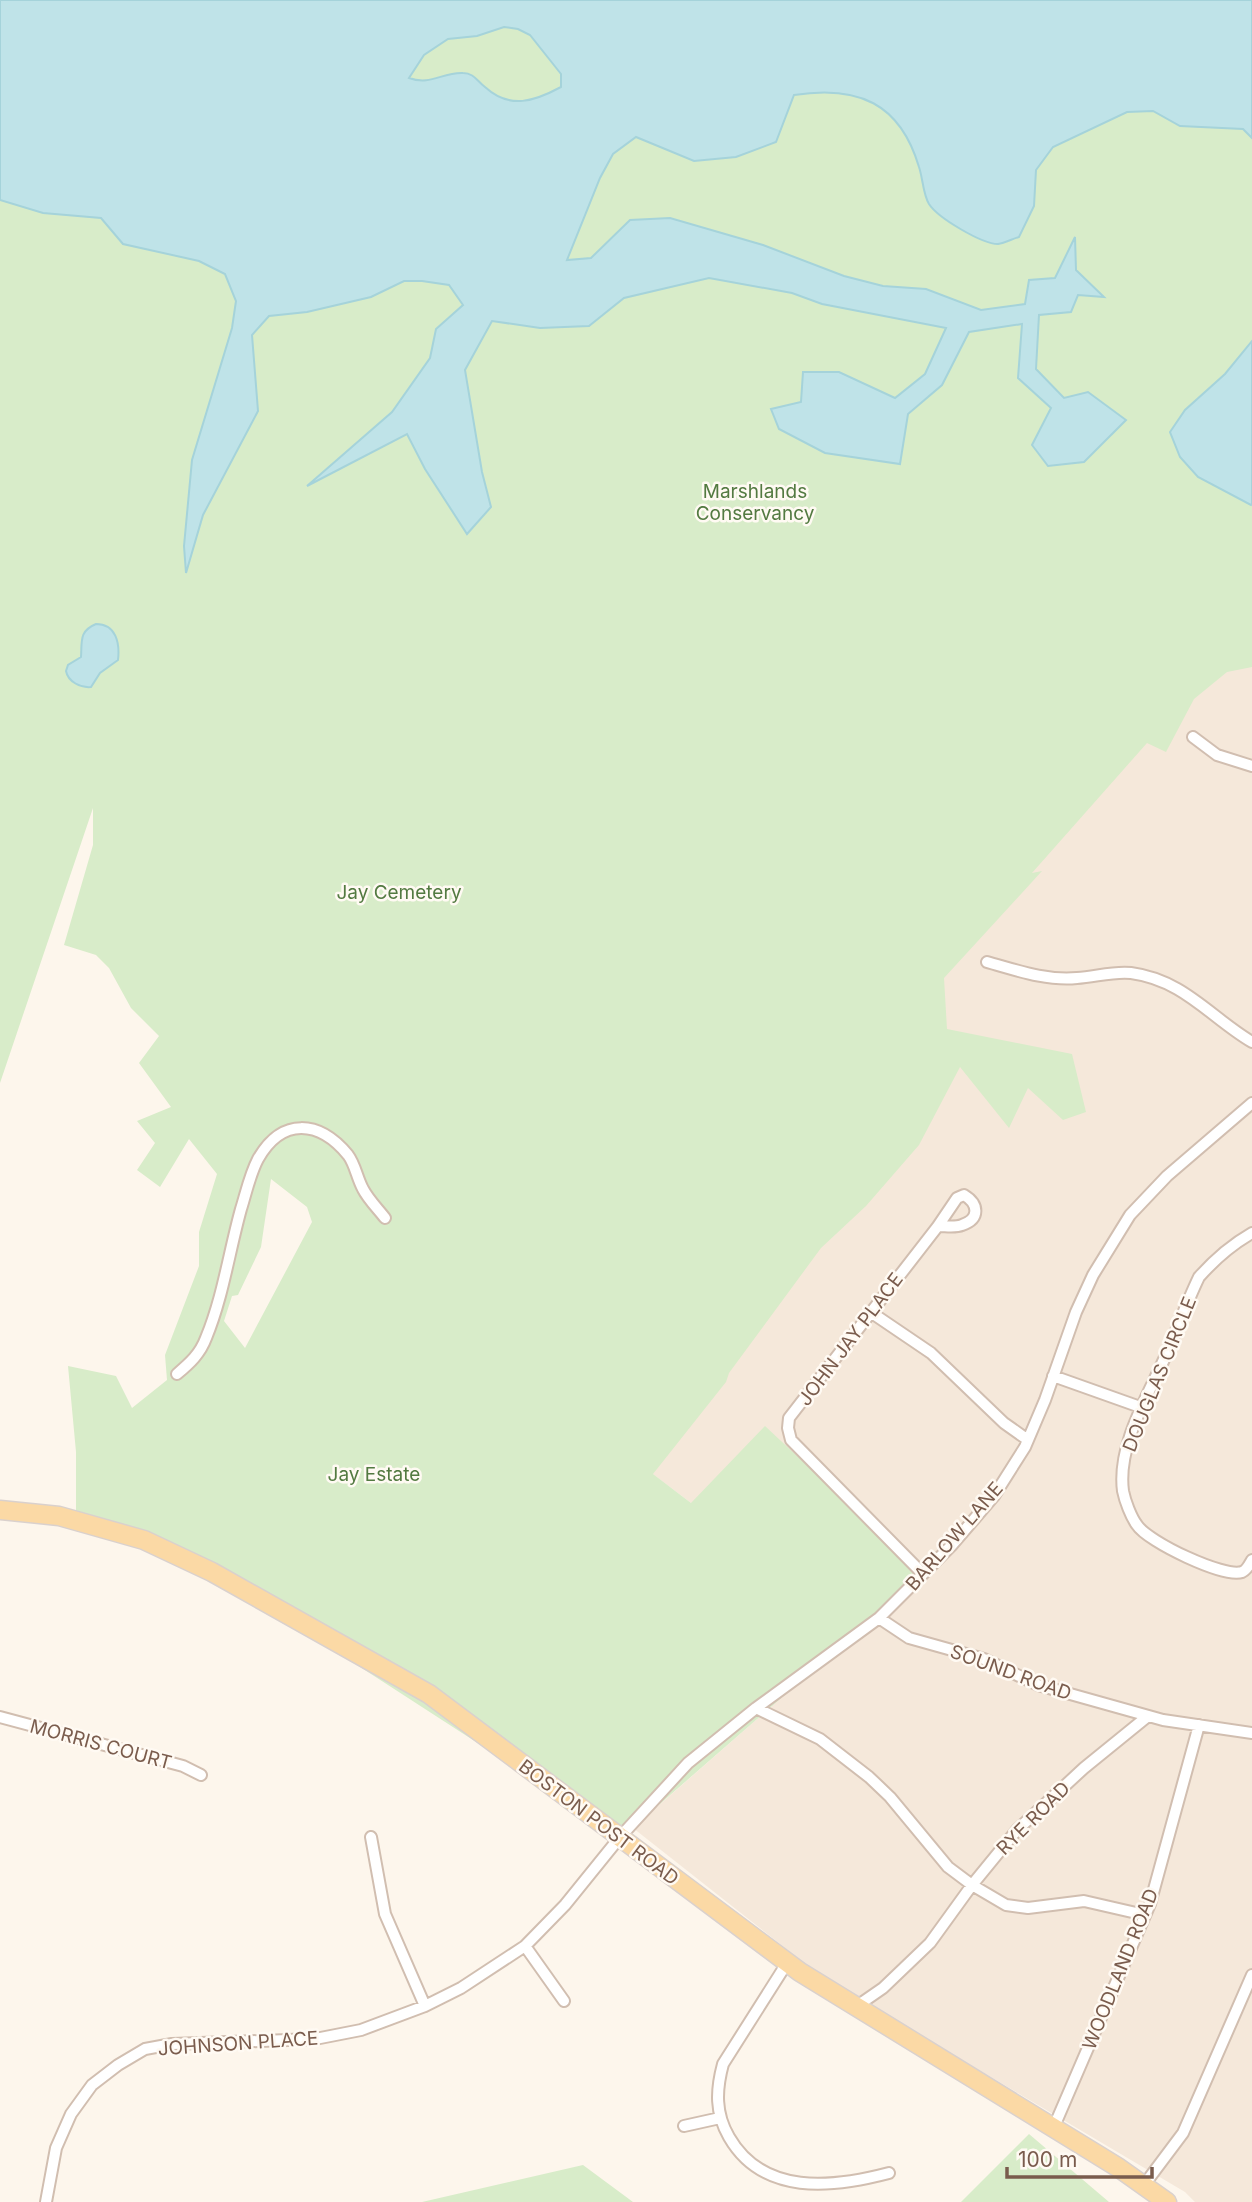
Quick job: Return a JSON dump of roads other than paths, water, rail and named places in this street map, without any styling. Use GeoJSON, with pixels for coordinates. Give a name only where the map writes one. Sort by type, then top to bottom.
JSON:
{"type":"FeatureCollection","features":[{"type":"Feature","properties":{"kind":"main road","name":"BOSTON POST ROAD"},"geometry":{"type":"LineString","coordinates":[[0,1510],[59,1516],[144,1540],[212,1572],[429,1694],[787,1963],[1144,2185],[1167,2202]]}},
{"type":"Feature","properties":{"kind":"street"},"geometry":{"type":"LineString","coordinates":[[1193,737],[1217,755],[1252,766]]}},
{"type":"Feature","properties":{"kind":"street"},"geometry":{"type":"LineString","coordinates":[[987,962],[1051,978],[1132,973],[1192,997],[1252,1042]]}},
{"type":"Feature","properties":{"kind":"street","name":"BARLOW LANE"},"geometry":{"type":"LineString","coordinates":[[620,1837],[688,1763],[756,1708],[879,1618],[951,1545],[993,1496],[1028,1440],[1076,1312],[1093,1275],[1130,1214],[1167,1176],[1252,1102]]}},
{"type":"Feature","properties":{"kind":"street"},"geometry":{"type":"LineString","coordinates":[[177,1374],[194,1360],[206,1339],[218,1304],[248,1184],[258,1159],[269,1144],[284,1131],[317,1129],[349,1156],[363,1190],[385,1218]]}},
{"type":"Feature","properties":{"kind":"street","name":"JOHN JAY PLACE"},"geometry":{"type":"LineString","coordinates":[[923,1574],[815,1466],[792,1440],[788,1428],[789,1418],[938,1226]]}},
{"type":"Feature","properties":{"kind":"street","name":"DOUGLAS CIRCLE"},"geometry":{"type":"LineString","coordinates":[[1252,1233],[1211,1263],[1199,1277],[1131,1435],[1123,1472],[1123,1493],[1137,1525],[1147,1535],[1165,1546],[1222,1571],[1240,1573],[1248,1568],[1252,1560]]}},
{"type":"Feature","properties":{"kind":"street"},"geometry":{"type":"LineString","coordinates":[[872,1313],[931,1353],[1004,1423],[1028,1440]]}},
{"type":"Feature","properties":{"kind":"street"},"geometry":{"type":"LineString","coordinates":[[1053,1376],[1143,1408]]}},
{"type":"Feature","properties":{"kind":"street","name":"SOUND ROAD"},"geometry":{"type":"LineString","coordinates":[[879,1618],[909,1638],[984,1659],[1038,1685],[1149,1716]]}},
{"type":"Feature","properties":{"kind":"street"},"geometry":{"type":"LineString","coordinates":[[756,1708],[820,1739],[869,1777],[890,1797],[948,1867],[1006,1905],[1028,1908],[1084,1901],[1145,1915]]}},
{"type":"Feature","properties":{"kind":"street"},"geometry":{"type":"LineString","coordinates":[[1149,1716],[1252,1733]]}},
{"type":"Feature","properties":{"kind":"street","name":"RYE ROAD"},"geometry":{"type":"LineString","coordinates":[[857,2006],[908,1966],[946,1924],[972,1885],[1017,1830],[1084,1768],[1149,1716]]}},
{"type":"Feature","properties":{"kind":"street","name":"MORRIS COURT"},"geometry":{"type":"LineString","coordinates":[[0,1717],[183,1766],[201,1776]]}},
{"type":"Feature","properties":{"kind":"street","name":"WOODLAND ROAD"},"geometry":{"type":"LineString","coordinates":[[1053,2129],[1145,1915],[1199,1725]]}},
{"type":"Feature","properties":{"kind":"street"},"geometry":{"type":"LineString","coordinates":[[371,1837],[385,1914],[425,2006]]}},
{"type":"Feature","properties":{"kind":"street","name":"JOHNSON PLACE"},"geometry":{"type":"LineString","coordinates":[[46,2202],[56,2148],[71,2113],[92,2085],[118,2064],[145,2049],[172,2044],[315,2039],[361,2030],[425,2006],[461,1988],[525,1946],[565,1905],[620,1837]]}},
{"type":"Feature","properties":{"kind":"street"},"geometry":{"type":"LineString","coordinates":[[525,1946],[564,2001]]}},
{"type":"Feature","properties":{"kind":"street"},"geometry":{"type":"LineString","coordinates":[[787,1963],[723,2064],[718,2082],[720,2118],[743,2156],[758,2169],[774,2177],[824,2184],[889,2173]]}},
{"type":"Feature","properties":{"kind":"street"},"geometry":{"type":"LineString","coordinates":[[1144,2185],[1183,2133],[1252,1975]]}},
{"type":"Feature","properties":{"kind":"street"},"geometry":{"type":"LineString","coordinates":[[684,2126],[720,2118]]}},
{"type":"Feature","properties":{"kind":"water"},"geometry":{"type":"Polygon","coordinates":[[[0,0],[1252,0],[1252,138],[1243,129],[1180,126],[1153,111],[1127,112],[1053,147],[1036,170],[1034,206],[1019,237],[998,244],[991,243],[951,223],[929,204],[911,145],[888,113],[857,97],[817,93],[794,95],[776,142],[736,157],[694,161],[636,137],[613,154],[600,178],[567,260],[591,258],[630,220],[670,218],[763,245],[844,276],[883,286],[926,289],[981,310],[1025,304],[1029,280],[1055,278],[1075,237],[1076,270],[1104,297],[1078,295],[1071,312],[1039,315],[1036,369],[1064,398],[1088,392],[1126,420],[1084,462],[1048,466],[1032,445],[1051,408],[1018,378],[1022,324],[969,332],[942,385],[908,414],[900,464],[825,453],[779,429],[771,409],[801,402],[803,372],[839,372],[895,398],[925,374],[946,328],[822,304],[792,293],[709,278],[624,298],[589,326],[540,328],[492,321],[465,370],[482,472],[491,507],[467,534],[425,469],[407,434],[307,486],[392,412],[430,358],[436,329],[463,305],[449,285],[404,281],[371,297],[307,312],[269,316],[252,335],[258,411],[203,515],[186,573],[184,546],[192,460],[232,328],[236,301],[225,274],[199,261],[123,244],[101,218],[43,213],[0,200],[0,0]],[[504,27],[477,36],[448,39],[424,55],[409,78],[430,80],[467,73],[494,94],[513,101],[532,99],[561,87],[561,74],[530,35],[518,29],[504,27]]]}},
{"type":"Feature","properties":{"kind":"water"},"geometry":{"type":"Polygon","coordinates":[[[1252,341],[1251,505],[1198,477],[1180,457],[1170,432],[1185,410],[1225,374],[1252,341]]]}},
{"type":"Feature","properties":{"kind":"water"},"geometry":{"type":"Polygon","coordinates":[[[96,624],[112,631],[118,647],[118,660],[100,673],[91,687],[83,686],[72,681],[66,671],[68,665],[81,657],[84,633],[96,624]]]}},
{"type":"Feature","properties":{"kind":"park label","name":"Marshlands Conservancy"},"geometry":{"type":"Point","coordinates":[755,502]}},
{"type":"Feature","properties":{"kind":"park label","name":"Jay Cemetery"},"geometry":{"type":"Point","coordinates":[399,892]}},
{"type":"Feature","properties":{"kind":"park label","name":"Jay Estate"},"geometry":{"type":"Point","coordinates":[374,1474]}}]}
